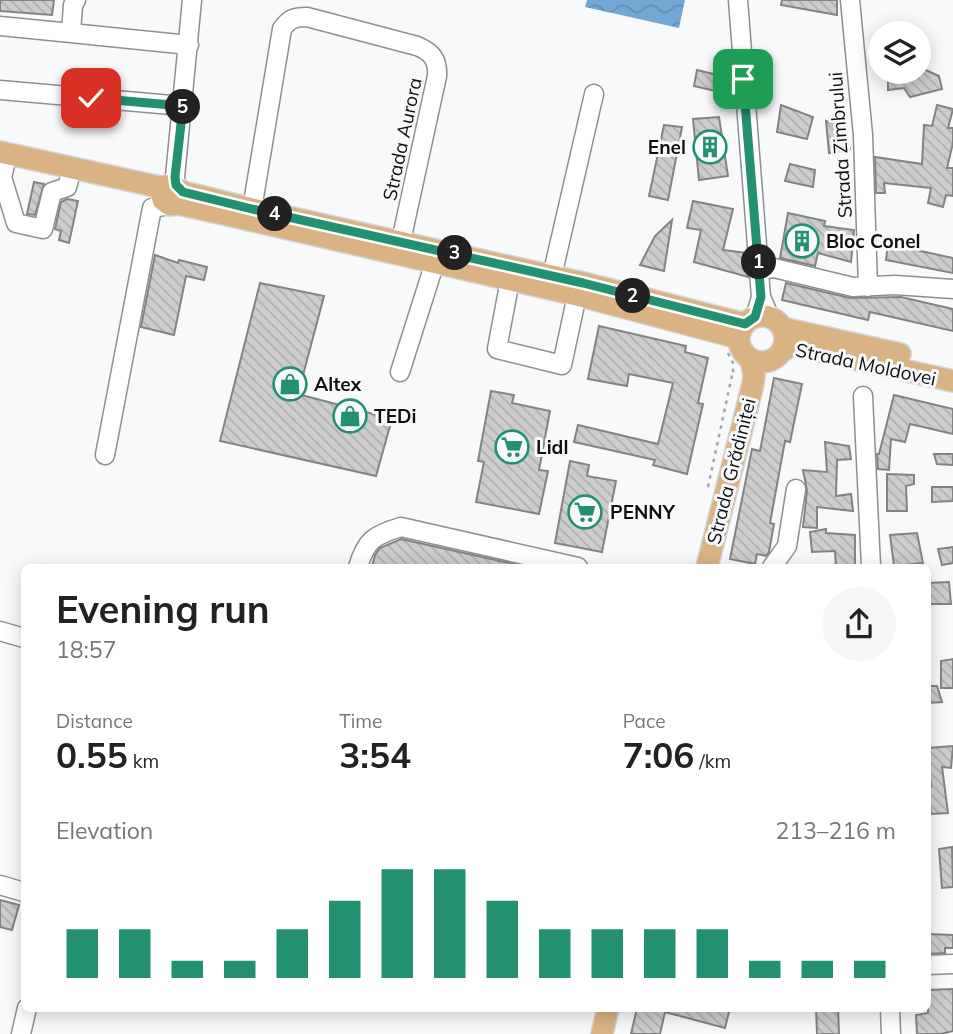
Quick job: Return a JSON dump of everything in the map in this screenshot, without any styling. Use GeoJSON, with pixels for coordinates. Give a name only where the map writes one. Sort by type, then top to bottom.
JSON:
{"type":"FeatureCollection","features":[{"type":"Feature","properties":{"kind":"main road","name":"Strada Moldovei"},"geometry":{"type":"LineString","coordinates":[[3,158],[69,180],[170,194],[576,295],[759,320]]}},
{"type":"Feature","properties":{"kind":"main road","name":"Strada Moldovei"},"geometry":{"type":"LineString","coordinates":[[3,158],[401,241],[953,366]]}},
{"type":"Feature","properties":{"kind":"main road"},"geometry":{"type":"LineString","coordinates":[[759,320],[743,351],[763,362]]}},
{"type":"Feature","properties":{"kind":"main road","name":"Strada Grădiniței"},"geometry":{"type":"LineString","coordinates":[[708,564],[763,362],[785,340],[759,320]]}},
{"type":"Feature","properties":{"kind":"main road","name":"Strada Moldovei"},"geometry":{"type":"LineString","coordinates":[[763,362],[792,345],[953,382]]}},
{"type":"Feature","properties":{"kind":"main road"},"geometry":{"type":"LineString","coordinates":[[602,1034],[607,1012]]}},
{"type":"Feature","properties":{"kind":"street"},"geometry":{"type":"LineString","coordinates":[[71,33],[76,0]]}},
{"type":"Feature","properties":{"kind":"street"},"geometry":{"type":"LineString","coordinates":[[105,454],[170,194],[183,106],[192,0]]}},
{"type":"Feature","properties":{"kind":"street"},"geometry":{"type":"LineString","coordinates":[[738,0],[760,270],[759,320]]}},
{"type":"Feature","properties":{"kind":"street","name":"Strada Zimbrului"},"geometry":{"type":"LineString","coordinates":[[850,0],[863,135],[868,287]]}},
{"type":"Feature","properties":{"kind":"street","name":"Strada Aurora"},"geometry":{"type":"LineString","coordinates":[[252,209],[282,29],[288,21],[296,17],[307,17],[417,46],[428,50],[434,57],[438,67],[437,76],[401,241]]}},
{"type":"Feature","properties":{"kind":"street"},"geometry":{"type":"LineString","coordinates":[[0,26],[188,45]]}},
{"type":"Feature","properties":{"kind":"street"},"geometry":{"type":"LineString","coordinates":[[0,90],[183,106]]}},
{"type":"Feature","properties":{"kind":"street"},"geometry":{"type":"LineString","coordinates":[[552,276],[594,94]]}},
{"type":"Feature","properties":{"kind":"street"},"geometry":{"type":"LineString","coordinates":[[3,158],[2,177],[16,223],[43,229],[52,192],[67,187],[69,180]]}},
{"type":"Feature","properties":{"kind":"street"},"geometry":{"type":"LineString","coordinates":[[400,372],[435,262]]}},
{"type":"Feature","properties":{"kind":"street"},"geometry":{"type":"LineString","coordinates":[[760,270],[774,268],[853,287],[895,285],[953,289]]}},
{"type":"Feature","properties":{"kind":"street"},"geometry":{"type":"LineString","coordinates":[[510,280],[497,349],[562,365],[576,295]]}},
{"type":"Feature","properties":{"kind":"street"},"geometry":{"type":"LineString","coordinates":[[863,396],[870,564]]}},
{"type":"Feature","properties":{"kind":"street"},"geometry":{"type":"LineString","coordinates":[[774,564],[788,545],[796,489]]}},
{"type":"Feature","properties":{"kind":"street"},"geometry":{"type":"LineString","coordinates":[[359,564],[364,547],[374,537],[401,527],[565,564]]}},
{"type":"Feature","properties":{"kind":"street"},"geometry":{"type":"LineString","coordinates":[[0,631],[21,637]]}},
{"type":"Feature","properties":{"kind":"street"},"geometry":{"type":"LineString","coordinates":[[0,885],[21,891]]}},
{"type":"Feature","properties":{"kind":"street"},"geometry":{"type":"LineString","coordinates":[[931,965],[953,964]]}},
{"type":"Feature","properties":{"kind":"street"},"geometry":{"type":"LineString","coordinates":[[21,1034],[26,1012]]}},
{"type":"Feature","properties":{"kind":"street"},"geometry":{"type":"LineString","coordinates":[[890,1012],[891,1034]]}},
{"type":"Feature","properties":{"kind":"path"},"geometry":{"type":"LineString","coordinates":[[708,487],[733,371]]}},
{"type":"Feature","properties":{"kind":"water"},"geometry":{"type":"Polygon","coordinates":[[[587,0],[685,0],[679,28],[585,7],[587,0]]]}},
{"type":"Feature","properties":{"kind":"building"},"geometry":{"type":"Polygon","coordinates":[[[0,0],[54,0],[52,15],[0,11],[0,0]]]}},
{"type":"Feature","properties":{"kind":"building"},"geometry":{"type":"Polygon","coordinates":[[[782,0],[837,0],[837,15],[781,5],[782,0]]]}},
{"type":"Feature","properties":{"kind":"building"},"geometry":{"type":"Polygon","coordinates":[[[697,70],[730,78],[728,94],[694,86],[697,70]]]}},
{"type":"Feature","properties":{"kind":"building"},"geometry":{"type":"Polygon","coordinates":[[[931,72],[939,76],[942,89],[910,97],[904,88],[888,90],[888,84],[931,84],[931,72]]]}},
{"type":"Feature","properties":{"kind":"building"},"geometry":{"type":"Polygon","coordinates":[[[781,105],[813,117],[807,139],[777,132],[781,105]]]}},
{"type":"Feature","properties":{"kind":"building"},"geometry":{"type":"Polygon","coordinates":[[[937,105],[953,109],[948,128],[953,128],[953,143],[947,168],[953,168],[953,196],[946,195],[943,207],[928,203],[931,188],[884,183],[885,193],[876,193],[875,157],[922,164],[924,125],[932,126],[937,105]]]}},
{"type":"Feature","properties":{"kind":"building","name":"Enel"},"geometry":{"type":"Polygon","coordinates":[[[719,117],[728,176],[699,180],[693,119],[719,117]]]}},
{"type":"Feature","properties":{"kind":"building"},"geometry":{"type":"Polygon","coordinates":[[[826,121],[843,127],[850,149],[829,153],[826,121]]]}},
{"type":"Feature","properties":{"kind":"building"},"geometry":{"type":"Polygon","coordinates":[[[664,125],[682,127],[668,200],[649,196],[664,125]]]}},
{"type":"Feature","properties":{"kind":"building"},"geometry":{"type":"Polygon","coordinates":[[[790,164],[815,170],[813,187],[785,181],[790,164]]]}},
{"type":"Feature","properties":{"kind":"building"},"geometry":{"type":"Polygon","coordinates":[[[34,182],[44,184],[35,215],[27,214],[34,182]]]}},
{"type":"Feature","properties":{"kind":"building"},"geometry":{"type":"Polygon","coordinates":[[[67,199],[78,201],[69,243],[59,240],[61,231],[55,229],[61,202],[67,199]]]}},
{"type":"Feature","properties":{"kind":"building"},"geometry":{"type":"Polygon","coordinates":[[[693,201],[733,209],[723,250],[746,253],[748,277],[694,262],[701,230],[687,228],[693,201]]]}},
{"type":"Feature","properties":{"kind":"building","name":"Bloc Conel"},"geometry":{"type":"Polygon","coordinates":[[[788,213],[825,221],[824,226],[854,230],[851,262],[818,253],[815,266],[780,258],[788,213]]]}},
{"type":"Feature","properties":{"kind":"building"},"geometry":{"type":"Polygon","coordinates":[[[672,220],[664,271],[640,265],[655,236],[672,220]]]}},
{"type":"Feature","properties":{"kind":"building"},"geometry":{"type":"Polygon","coordinates":[[[888,244],[953,258],[953,273],[886,260],[888,244]]]}},
{"type":"Feature","properties":{"kind":"building"},"geometry":{"type":"Polygon","coordinates":[[[155,255],[178,263],[179,260],[207,267],[204,280],[186,276],[174,335],[141,327],[155,255]]]}},
{"type":"Feature","properties":{"kind":"building"},"geometry":{"type":"Polygon","coordinates":[[[260,283],[324,296],[298,394],[392,419],[376,476],[220,441],[260,283]]]}},
{"type":"Feature","properties":{"kind":"building"},"geometry":{"type":"Polygon","coordinates":[[[786,283],[850,298],[901,297],[953,309],[953,331],[870,312],[868,320],[782,300],[786,283]]]}},
{"type":"Feature","properties":{"kind":"building"},"geometry":{"type":"Polygon","coordinates":[[[599,326],[686,346],[685,352],[708,358],[698,403],[703,404],[687,474],[653,465],[655,460],[574,442],[578,425],[658,444],[673,383],[629,374],[627,386],[588,379],[599,326]]]}},
{"type":"Feature","properties":{"kind":"building"},"geometry":{"type":"Polygon","coordinates":[[[774,378],[802,384],[790,442],[785,441],[770,523],[774,524],[769,552],[766,556],[757,554],[755,564],[730,559],[752,449],[760,451],[774,378]]]}},
{"type":"Feature","properties":{"kind":"building","name":"Lidl"},"geometry":{"type":"Polygon","coordinates":[[[491,391],[514,395],[512,403],[550,411],[539,470],[548,471],[539,514],[476,502],[484,462],[478,461],[491,391]]]}},
{"type":"Feature","properties":{"kind":"building"},"geometry":{"type":"Polygon","coordinates":[[[894,395],[953,409],[953,434],[910,424],[905,442],[891,439],[889,470],[878,469],[877,454],[894,395]]]}},
{"type":"Feature","properties":{"kind":"building"},"geometry":{"type":"Polygon","coordinates":[[[825,442],[849,446],[851,459],[837,460],[836,496],[851,494],[853,511],[817,507],[817,528],[803,527],[807,490],[803,470],[827,472],[825,442]]]}},
{"type":"Feature","properties":{"kind":"building"},"geometry":{"type":"Polygon","coordinates":[[[934,454],[953,454],[953,465],[937,464],[934,454]]]}},
{"type":"Feature","properties":{"kind":"building","name":"PENNY"},"geometry":{"type":"Polygon","coordinates":[[[570,461],[589,465],[587,476],[616,481],[602,552],[555,543],[570,461]]]}},
{"type":"Feature","properties":{"kind":"building"},"geometry":{"type":"Polygon","coordinates":[[[887,474],[914,475],[914,484],[906,486],[907,511],[887,511],[887,474]]]}},
{"type":"Feature","properties":{"kind":"building"},"geometry":{"type":"Polygon","coordinates":[[[932,487],[953,487],[953,501],[932,502],[932,487]]]}},
{"type":"Feature","properties":{"kind":"building"},"geometry":{"type":"Polygon","coordinates":[[[826,529],[826,533],[855,535],[855,564],[836,564],[835,551],[812,552],[810,532],[826,529]]]}},
{"type":"Feature","properties":{"kind":"building"},"geometry":{"type":"Polygon","coordinates":[[[917,533],[923,563],[894,564],[890,535],[917,533]]]}},
{"type":"Feature","properties":{"kind":"building"},"geometry":{"type":"Polygon","coordinates":[[[401,539],[513,564],[373,564],[380,548],[401,539]]]}},
{"type":"Feature","properties":{"kind":"building"},"geometry":{"type":"Polygon","coordinates":[[[953,547],[953,563],[942,565],[938,549],[953,547]]]}},
{"type":"Feature","properties":{"kind":"building"},"geometry":{"type":"Polygon","coordinates":[[[949,582],[951,604],[931,604],[931,583],[949,582]]]}},
{"type":"Feature","properties":{"kind":"building"},"geometry":{"type":"Polygon","coordinates":[[[953,659],[953,688],[941,688],[941,661],[953,659]]]}},
{"type":"Feature","properties":{"kind":"building"},"geometry":{"type":"Polygon","coordinates":[[[931,686],[937,686],[942,702],[931,703],[931,686]]]}},
{"type":"Feature","properties":{"kind":"building"},"geometry":{"type":"Polygon","coordinates":[[[953,746],[951,768],[942,767],[948,813],[931,814],[931,748],[953,746]]]}},
{"type":"Feature","properties":{"kind":"building"},"geometry":{"type":"Polygon","coordinates":[[[952,847],[953,887],[942,888],[939,849],[952,847]]]}},
{"type":"Feature","properties":{"kind":"building"},"geometry":{"type":"Polygon","coordinates":[[[0,900],[19,905],[12,930],[0,927],[0,900]]]}},
{"type":"Feature","properties":{"kind":"building"},"geometry":{"type":"Polygon","coordinates":[[[931,934],[953,935],[953,948],[945,948],[945,953],[931,954],[931,934]]]}},
{"type":"Feature","properties":{"kind":"building"},"geometry":{"type":"Polygon","coordinates":[[[953,989],[953,1031],[917,1034],[916,1015],[931,1012],[931,990],[953,989]]]}},
{"type":"Feature","properties":{"kind":"building"},"geometry":{"type":"Polygon","coordinates":[[[636,1012],[665,1012],[660,1034],[631,1034],[636,1012]]]}},
{"type":"Feature","properties":{"kind":"building"},"geometry":{"type":"Polygon","coordinates":[[[665,1012],[729,1012],[725,1028],[665,1012]]]}},
{"type":"Feature","properties":{"kind":"building"},"geometry":{"type":"Polygon","coordinates":[[[816,1012],[838,1012],[839,1034],[817,1034],[816,1012]]]}},
{"type":"Feature","properties":{"kind":"place","name":"Enel"},"geometry":{"type":"Point","coordinates":[710,147]}},
{"type":"Feature","properties":{"kind":"place","name":"Bloc Conel"},"geometry":{"type":"Point","coordinates":[802,241]}},
{"type":"Feature","properties":{"kind":"place","name":"Altex"},"geometry":{"type":"Point","coordinates":[290,384]}},
{"type":"Feature","properties":{"kind":"place","name":"TEDi"},"geometry":{"type":"Point","coordinates":[350,416]}},
{"type":"Feature","properties":{"kind":"place","name":"Lidl"},"geometry":{"type":"Point","coordinates":[512,447]}},
{"type":"Feature","properties":{"kind":"place","name":"PENNY"},"geometry":{"type":"Point","coordinates":[585,512]}},
{"type":"Feature","properties":{"kind":"route"},"geometry":{"type":"LineString","coordinates":[[91,98],[183,106],[175,177],[176,185],[183,192],[583,283],[745,324],[755,317],[761,297],[743,79]]}}]}
